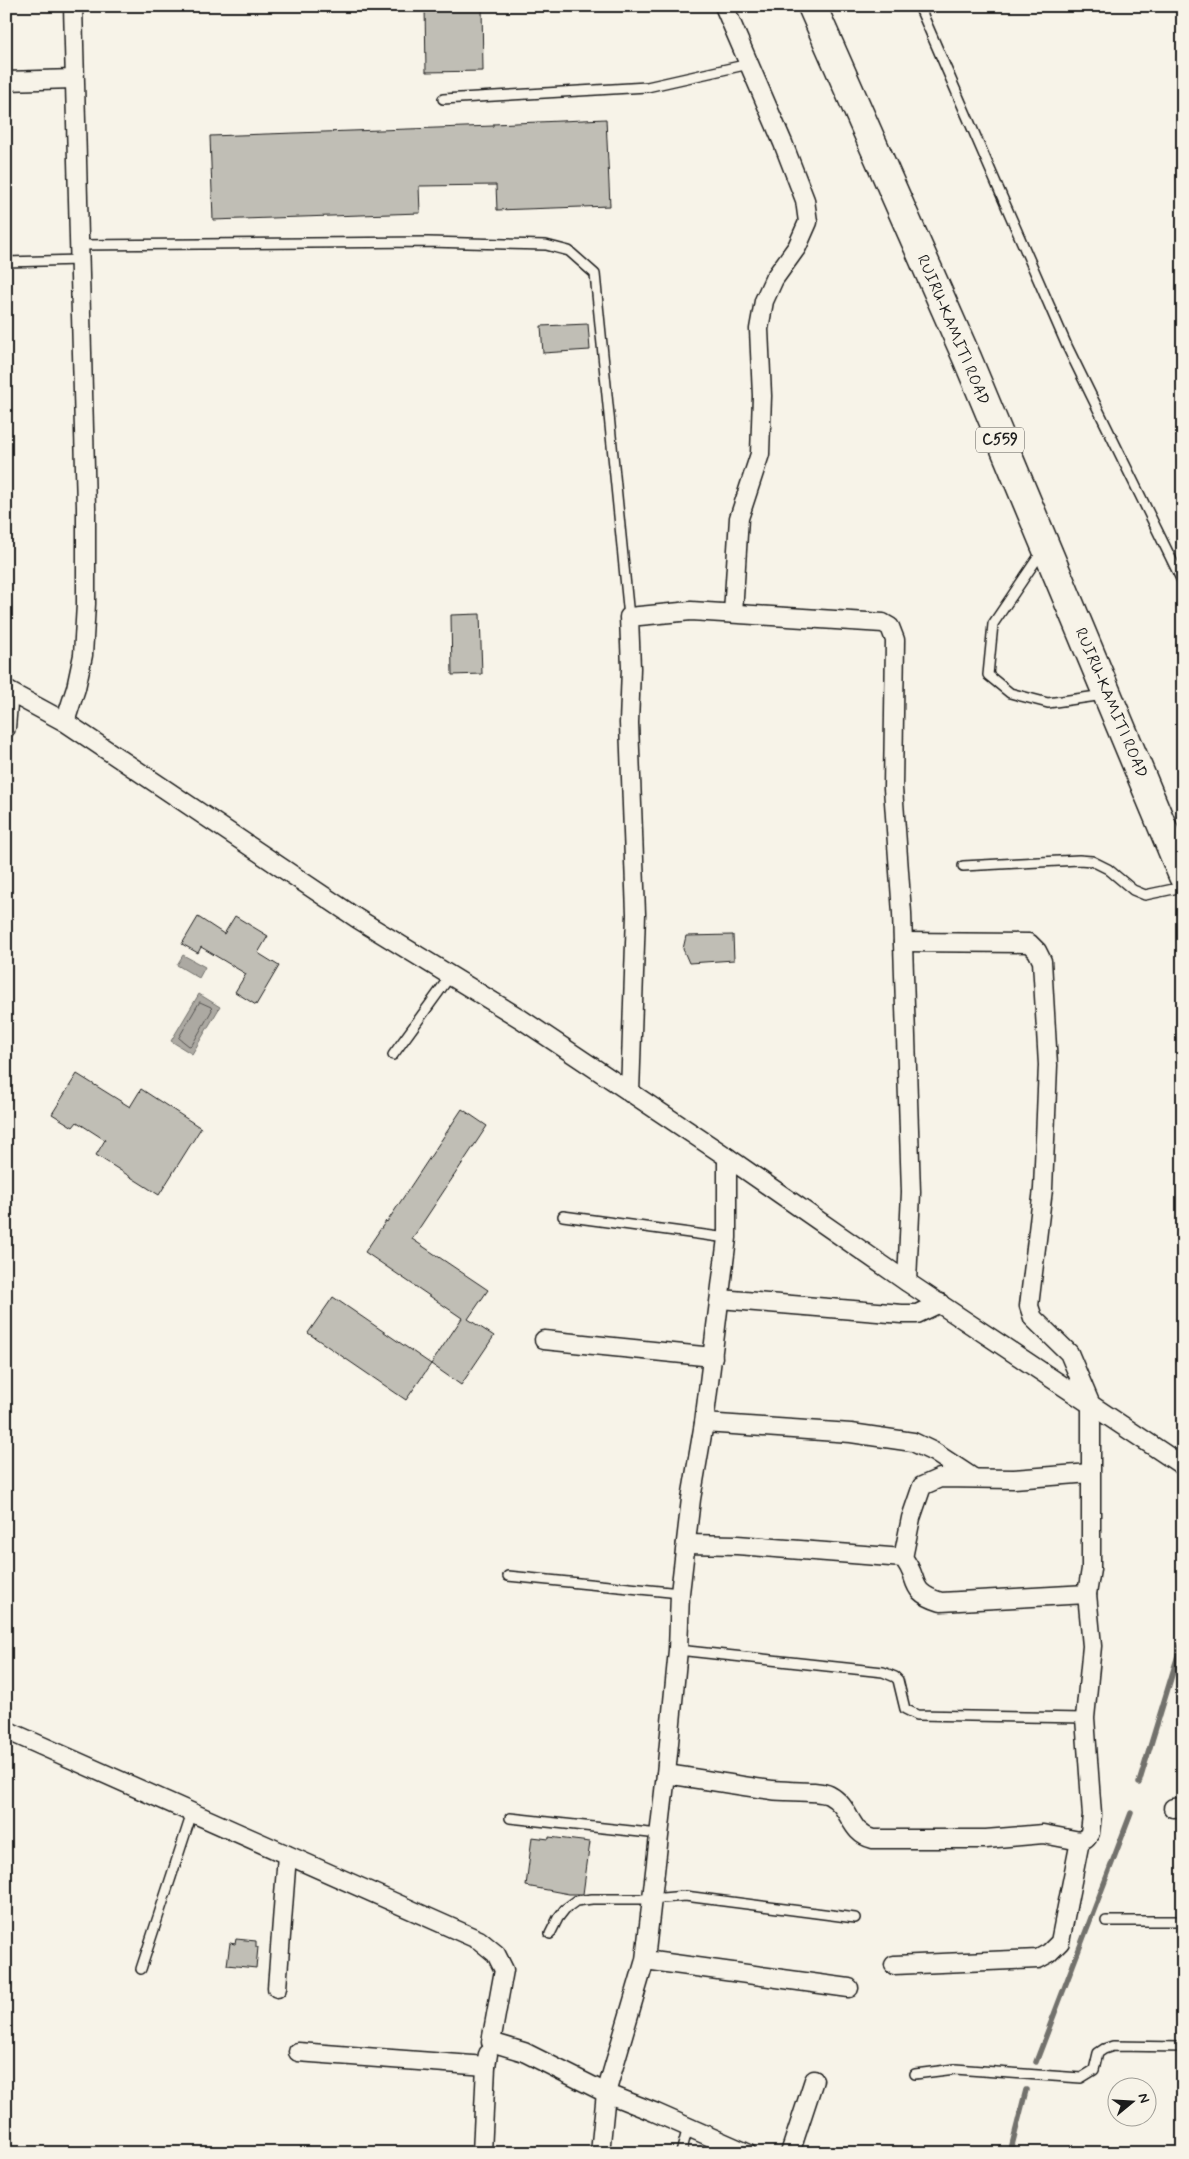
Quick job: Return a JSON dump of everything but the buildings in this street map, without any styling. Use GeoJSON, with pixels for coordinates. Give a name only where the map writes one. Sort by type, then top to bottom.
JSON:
{"type":"FeatureCollection","features":[{"type":"Feature","properties":{"kind":"main road","name":"RUIRU-KAMITI ROAD"},"geometry":{"type":"LineString","coordinates":[[812,6],[966,358],[1183,876]]}},
{"type":"Feature","properties":{"kind":"street"},"geometry":{"type":"LineString","coordinates":[[65,722],[76,688],[85,634],[86,507],[73,6]]}},
{"type":"Feature","properties":{"kind":"street"},"geometry":{"type":"LineString","coordinates":[[724,6],[783,143],[805,200],[808,222],[797,247],[781,268],[764,301],[759,329],[762,396],[760,454],[739,518],[733,614]]}},
{"type":"Feature","properties":{"kind":"street"},"geometry":{"type":"LineString","coordinates":[[6,81],[74,79]]}},
{"type":"Feature","properties":{"kind":"street"},"geometry":{"type":"LineString","coordinates":[[630,1092],[636,914],[629,723],[630,668],[628,617],[691,611],[883,623],[890,627],[895,640],[893,788],[903,942],[911,1192],[907,1282]]}},
{"type":"Feature","properties":{"kind":"street"},"geometry":{"type":"LineString","coordinates":[[6,728],[8,691],[65,722],[358,919],[521,1019],[728,1157],[907,1282],[1183,1466]]}},
{"type":"Feature","properties":{"kind":"street"},"geometry":{"type":"LineString","coordinates":[[666,1774],[773,1790],[827,1794],[840,1804],[849,1815],[856,1830],[862,1836],[872,1839],[986,1839],[1043,1834],[1080,1841],[1086,1838],[1092,1827],[1091,1775],[1085,1718],[1092,1646],[1087,1594],[1091,1569],[1090,1405],[1069,1353],[1033,1318],[1029,1306],[1043,1189],[1048,1065],[1042,961],[1037,951],[1029,944],[903,942]]}},
{"type":"Feature","properties":{"kind":"street"},"geometry":{"type":"LineString","coordinates":[[600,2153],[606,2093],[645,1960],[678,1650],[680,1593],[713,1357],[727,1238],[728,1157]]}},
{"type":"Feature","properties":{"kind":"street"},"geometry":{"type":"LineString","coordinates":[[720,1299],[902,1314],[917,1314],[940,1304]]}},
{"type":"Feature","properties":{"kind":"street"},"geometry":{"type":"LineString","coordinates":[[544,1340],[713,1357]]}},
{"type":"Feature","properties":{"kind":"street"},"geometry":{"type":"LineString","coordinates":[[704,1423],[851,1433],[913,1442],[934,1452],[972,1477]]}},
{"type":"Feature","properties":{"kind":"street"},"geometry":{"type":"LineString","coordinates":[[903,1558],[912,1518],[922,1486],[940,1478],[1014,1479],[1090,1473]]}},
{"type":"Feature","properties":{"kind":"street"},"geometry":{"type":"LineString","coordinates":[[686,1544],[737,1545],[903,1558],[909,1565],[915,1586],[926,1597],[941,1602],[1087,1594]]}},
{"type":"Feature","properties":{"kind":"street"},"geometry":{"type":"LineString","coordinates":[[6,1730],[479,1940],[496,1954],[504,1970],[486,2066],[482,2153]]}},
{"type":"Feature","properties":{"kind":"street"},"geometry":{"type":"LineString","coordinates":[[894,1965],[1038,1959],[1049,1953],[1060,1942],[1080,1841]]}},
{"type":"Feature","properties":{"kind":"street"},"geometry":{"type":"LineString","coordinates":[[277,1988],[287,1855]]}},
{"type":"Feature","properties":{"kind":"street"},"geometry":{"type":"LineString","coordinates":[[645,1960],[849,1988]]}},
{"type":"Feature","properties":{"kind":"street"},"geometry":{"type":"LineString","coordinates":[[491,2042],[524,2052],[606,2093],[688,2126],[747,2153]]}},
{"type":"Feature","properties":{"kind":"street"},"geometry":{"type":"LineString","coordinates":[[298,2052],[486,2066]]}},
{"type":"Feature","properties":{"kind":"street"},"geometry":{"type":"LineString","coordinates":[[790,2153],[814,2080]]}},
{"type":"Feature","properties":{"kind":"lane"},"geometry":{"type":"LineString","coordinates":[[919,6],[1067,346],[1183,583]]}},
{"type":"Feature","properties":{"kind":"lane"},"geometry":{"type":"LineString","coordinates":[[443,99],[647,87],[749,64]]}},
{"type":"Feature","properties":{"kind":"lane"},"geometry":{"type":"LineString","coordinates":[[6,262],[79,253],[428,242],[546,245],[569,251],[595,274],[628,617]]}},
{"type":"Feature","properties":{"kind":"lane"},"geometry":{"type":"LineString","coordinates":[[1044,548],[993,624],[988,675],[1010,693],[1048,703],[1108,694]]}},
{"type":"Feature","properties":{"kind":"lane"},"geometry":{"type":"LineString","coordinates":[[963,866],[1079,860],[1092,861],[1108,869],[1133,890],[1145,895],[1183,887]]}},
{"type":"Feature","properties":{"kind":"lane"},"geometry":{"type":"LineString","coordinates":[[393,1055],[451,976]]}},
{"type":"Feature","properties":{"kind":"lane"},"geometry":{"type":"LineString","coordinates":[[563,1216],[727,1238]]}},
{"type":"Feature","properties":{"kind":"lane"},"geometry":{"type":"LineString","coordinates":[[508,1576],[680,1593]]}},
{"type":"Feature","properties":{"kind":"lane"},"geometry":{"type":"LineString","coordinates":[[678,1650],[884,1672],[898,1680],[905,1709],[918,1715],[1085,1718]]}},
{"type":"Feature","properties":{"kind":"lane"},"geometry":{"type":"LineString","coordinates":[[141,1969],[192,1813]]}},
{"type":"Feature","properties":{"kind":"lane"},"geometry":{"type":"LineString","coordinates":[[510,1818],[659,1834]]}},
{"type":"Feature","properties":{"kind":"lane"},"geometry":{"type":"LineString","coordinates":[[550,1934],[558,1918],[566,1909],[576,1902],[592,1899],[651,1899],[685,1896],[855,1918]]}},
{"type":"Feature","properties":{"kind":"lane"},"geometry":{"type":"LineString","coordinates":[[1106,1921],[1183,1921]]}},
{"type":"Feature","properties":{"kind":"lane"},"geometry":{"type":"LineString","coordinates":[[916,2074],[955,2069],[1081,2078],[1094,2070],[1098,2053],[1104,2048],[1113,2046],[1183,2047]]}},
{"type":"Feature","properties":{"kind":"lane"},"geometry":{"type":"LineString","coordinates":[[681,2153],[688,2126]]}},
{"type":"Feature","properties":{"kind":"water"},"geometry":{"type":"Polygon","coordinates":[[[183,955],[205,967],[199,978],[177,965],[183,955]]]}},
{"type":"Feature","properties":{"kind":"water"},"geometry":{"type":"Polygon","coordinates":[[[199,994],[220,1007],[192,1054],[171,1041],[199,994]]]}},
{"type":"Feature","properties":{"kind":"waterway"},"geometry":{"type":"LineString","coordinates":[[1139,1783],[1183,1639]]}},
{"type":"Feature","properties":{"kind":"waterway"},"geometry":{"type":"LineString","coordinates":[[1036,2062],[1131,1813]]}},
{"type":"Feature","properties":{"kind":"waterway"},"geometry":{"type":"LineString","coordinates":[[1010,2153],[1026,2090]]}}]}
